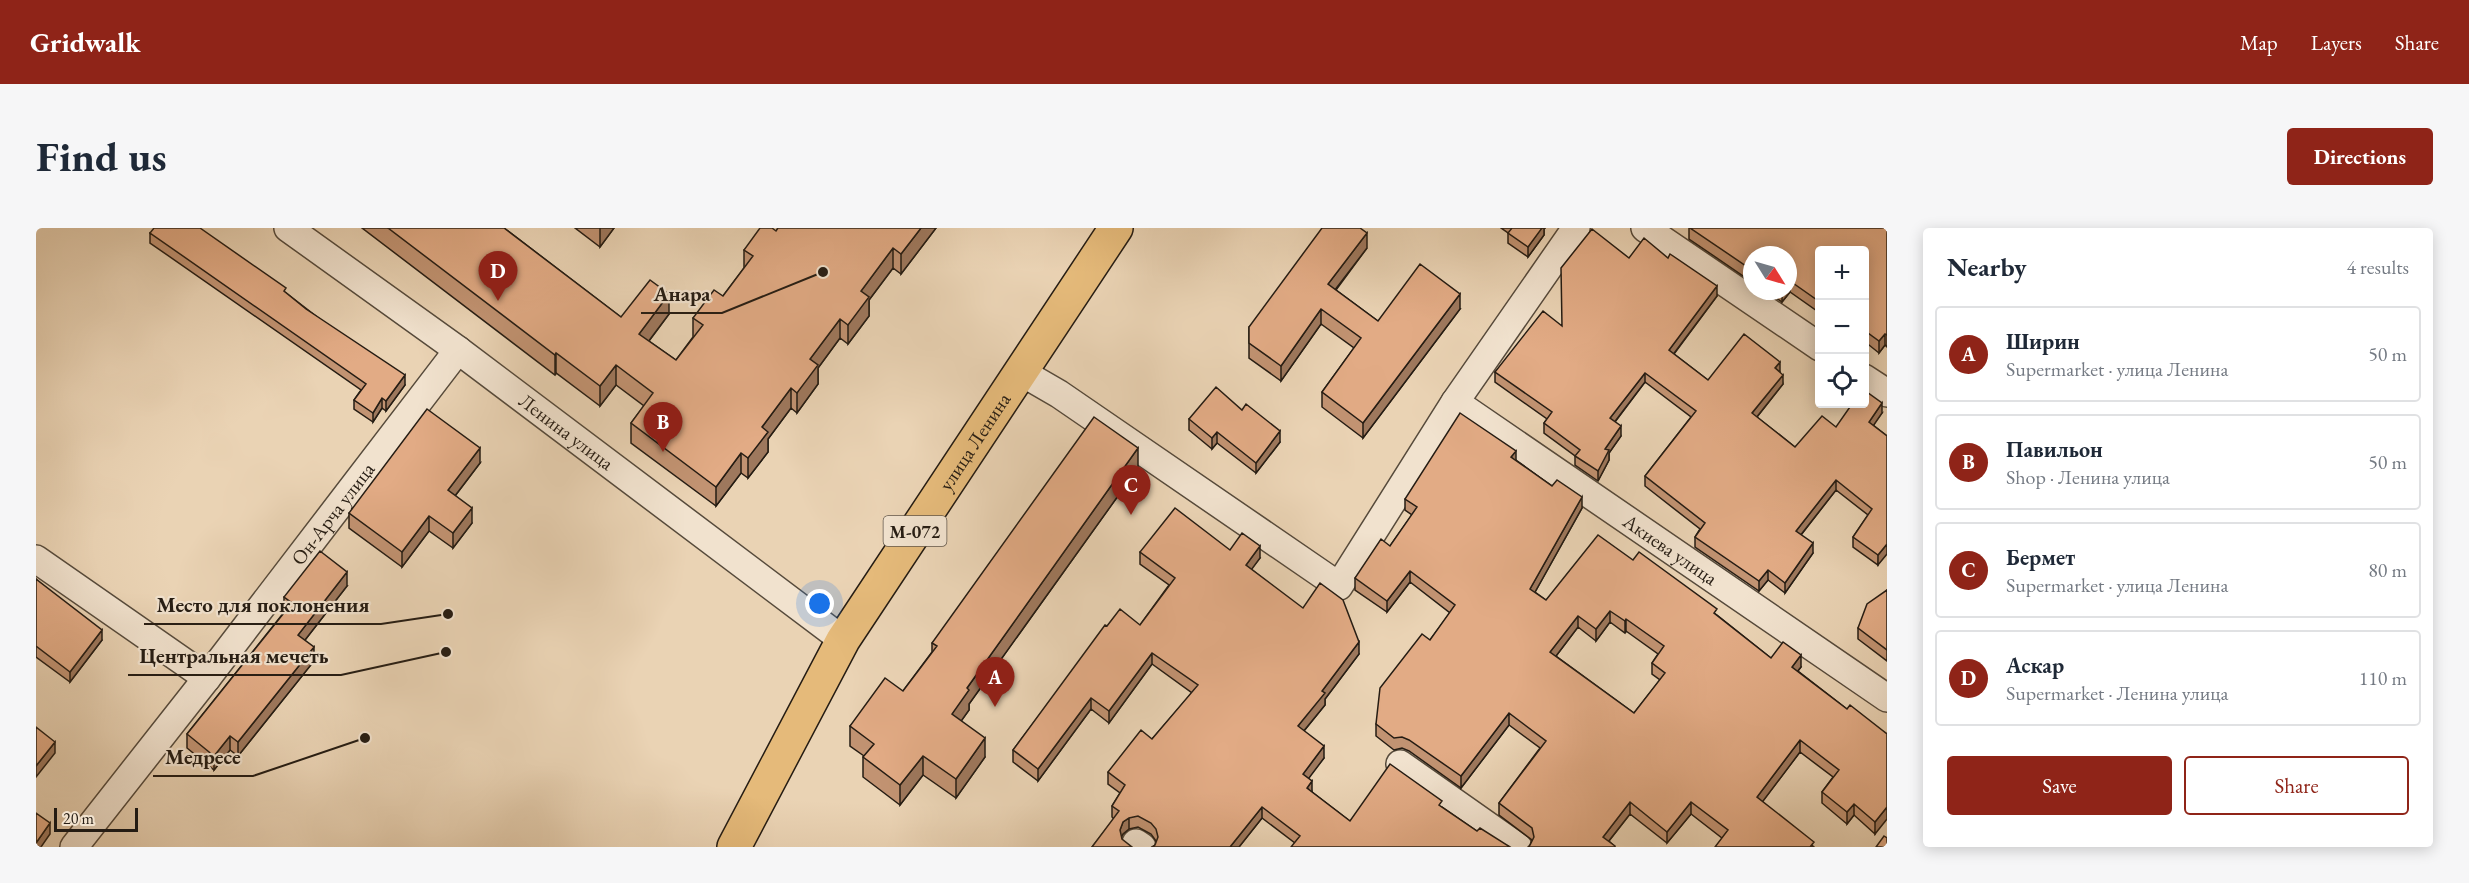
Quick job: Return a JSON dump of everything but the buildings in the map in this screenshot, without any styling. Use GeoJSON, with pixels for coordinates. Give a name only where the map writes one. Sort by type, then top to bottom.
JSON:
{"type":"FeatureCollection","features":[{"type":"Feature","properties":{"kind":"main road","name":"улица Ленина"},"geometry":{"type":"LineString","coordinates":[[735,847],[843,640],[1116,228]]}},
{"type":"Feature","properties":{"kind":"street","name":"Ленина улица"},"geometry":{"type":"LineString","coordinates":[[288,228],[458,350],[843,640]]}},
{"type":"Feature","properties":{"kind":"street"},"geometry":{"type":"LineString","coordinates":[[1021,372],[1059,394],[1339,586],[1455,402],[1576,228]]}},
{"type":"Feature","properties":{"kind":"street"},"geometry":{"type":"LineString","coordinates":[[1644,228],[1815,344]]}},
{"type":"Feature","properties":{"kind":"street","name":"Он-Арча улица"},"geometry":{"type":"LineString","coordinates":[[74,847],[207,678],[458,350]]}},
{"type":"Feature","properties":{"kind":"street"},"geometry":{"type":"LineString","coordinates":[[1869,381],[1887,393]]}},
{"type":"Feature","properties":{"kind":"street","name":"Акиева улица"},"geometry":{"type":"LineString","coordinates":[[1455,402],[1887,698]]}},
{"type":"Feature","properties":{"kind":"street"},"geometry":{"type":"LineString","coordinates":[[36,559],[207,678]]}},
{"type":"Feature","properties":{"kind":"street"},"geometry":{"type":"LineString","coordinates":[[1400,764],[1518,847]]}},
{"type":"Feature","properties":{"kind":"place","name":"Анара"},"geometry":{"type":"Point","coordinates":[823,272]}},
{"type":"Feature","properties":{"kind":"place","name":"Аскар"},"geometry":{"type":"Point","coordinates":[498,301]}},
{"type":"Feature","properties":{"kind":"place","name":"Павильон"},"geometry":{"type":"Point","coordinates":[663,452]}},
{"type":"Feature","properties":{"kind":"place","name":"Бермет"},"geometry":{"type":"Point","coordinates":[1131,515]}},
{"type":"Feature","properties":{"kind":"place","name":"Место для поклонения"},"geometry":{"type":"Point","coordinates":[448,614]}},
{"type":"Feature","properties":{"kind":"place","name":"Центральная мечеть"},"geometry":{"type":"Point","coordinates":[446,652]}},
{"type":"Feature","properties":{"kind":"place","name":"Ширин"},"geometry":{"type":"Point","coordinates":[995,707]}},
{"type":"Feature","properties":{"kind":"place","name":"Медресе"},"geometry":{"type":"Point","coordinates":[365,738]}}]}
